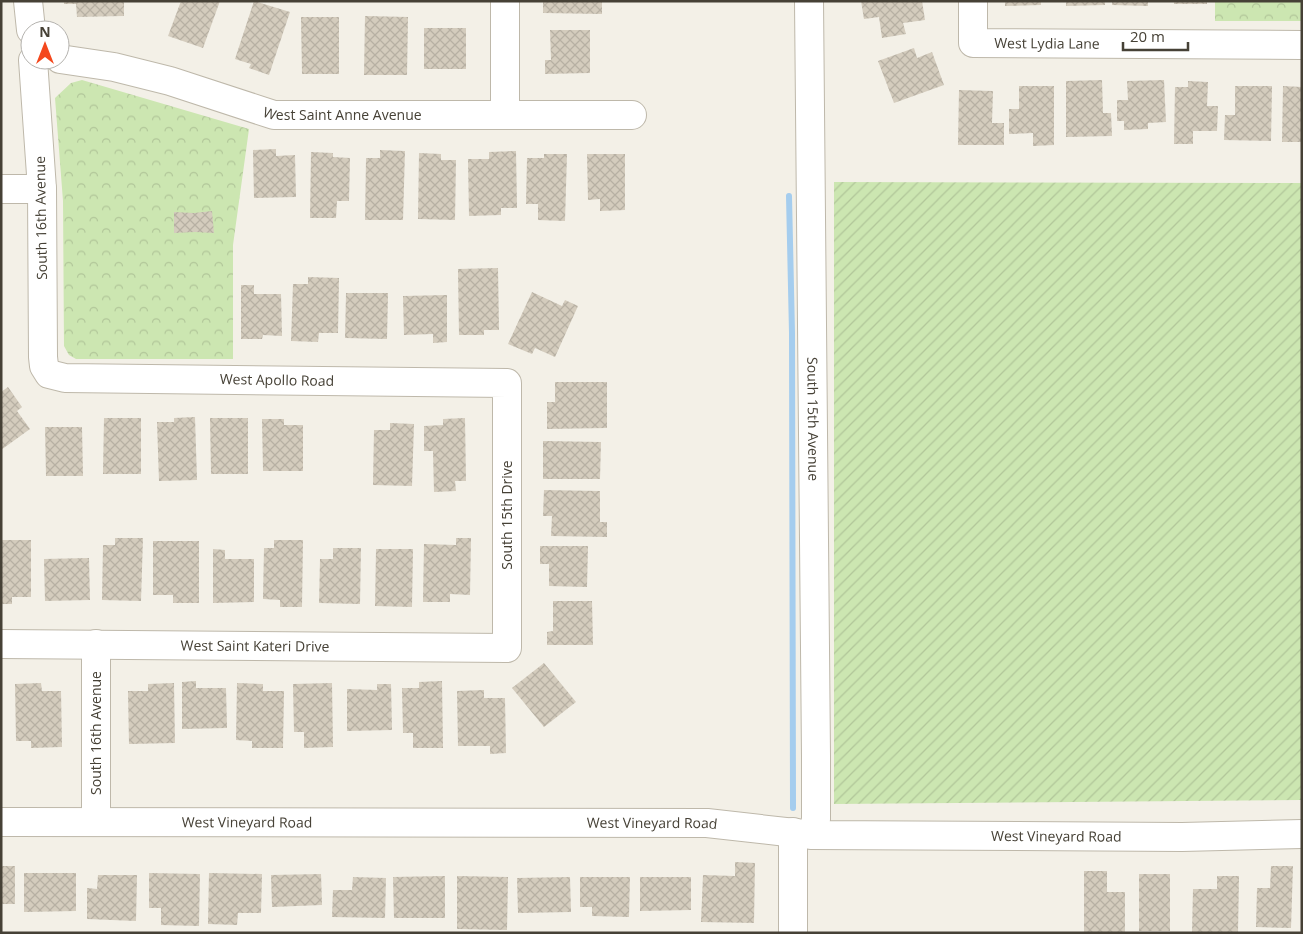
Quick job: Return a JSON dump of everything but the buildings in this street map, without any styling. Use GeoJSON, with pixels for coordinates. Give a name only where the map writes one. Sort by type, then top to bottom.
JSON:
{"type":"FeatureCollection","features":[{"type":"Feature","properties":{"kind":"street"},"geometry":{"type":"LineString","coordinates":[[28,1],[30,20]]}},
{"type":"Feature","properties":{"kind":"street"},"geometry":{"type":"LineString","coordinates":[[505,1],[505,115]]}},
{"type":"Feature","properties":{"kind":"street","name":"South 15th Avenue"},"geometry":{"type":"LineString","coordinates":[[793,933],[803,833],[816,819],[809,1]]}},
{"type":"Feature","properties":{"kind":"street","name":"West Lydia Lane"},"geometry":{"type":"LineString","coordinates":[[973,1],[973,43],[1302,45]]}},
{"type":"Feature","properties":{"kind":"street","name":"West Saint Anne Avenue"},"geometry":{"type":"LineString","coordinates":[[70,60],[114,67],[170,81],[274,115],[632,115]]}},
{"type":"Feature","properties":{"kind":"street","name":"South 16th Avenue"},"geometry":{"type":"LineString","coordinates":[[34,70],[42,189],[42,357],[44,366],[49,374]]}},
{"type":"Feature","properties":{"kind":"street"},"geometry":{"type":"LineString","coordinates":[[1,189],[42,189]]}},
{"type":"Feature","properties":{"kind":"street","name":"West Apollo Road"},"geometry":{"type":"LineString","coordinates":[[49,374],[65,378],[507,383]]}},
{"type":"Feature","properties":{"kind":"street","name":"South 15th Drive"},"geometry":{"type":"LineString","coordinates":[[507,383],[507,648]]}},
{"type":"Feature","properties":{"kind":"street","name":"West Saint Kateri Drive"},"geometry":{"type":"LineString","coordinates":[[1,644],[507,648]]}},
{"type":"Feature","properties":{"kind":"street","name":"South 16th Avenue"},"geometry":{"type":"LineString","coordinates":[[96,644],[96,822]]}},
{"type":"Feature","properties":{"kind":"street","name":"West Vineyard Road"},"geometry":{"type":"LineString","coordinates":[[1,822],[706,823],[803,833],[1182,837],[1302,834]]}},
{"type":"Feature","properties":{"kind":"green space"},"geometry":{"type":"Polygon","coordinates":[[[1215,1],[1302,1],[1302,21],[1215,21],[1215,1]]]}},
{"type":"Feature","properties":{"kind":"green space"},"geometry":{"type":"Polygon","coordinates":[[[82,80],[249,129],[233,245],[233,359],[76,359],[69,355],[64,346],[63,201],[55,98],[71,83],[82,80]]]}},
{"type":"Feature","properties":{"kind":"green space"},"geometry":{"type":"Polygon","coordinates":[[[834,182],[1302,183],[1302,800],[834,804],[834,182]]]}},
{"type":"Feature","properties":{"kind":"waterway"},"geometry":{"type":"LineString","coordinates":[[789,196],[792,333],[793,808]]}}]}
